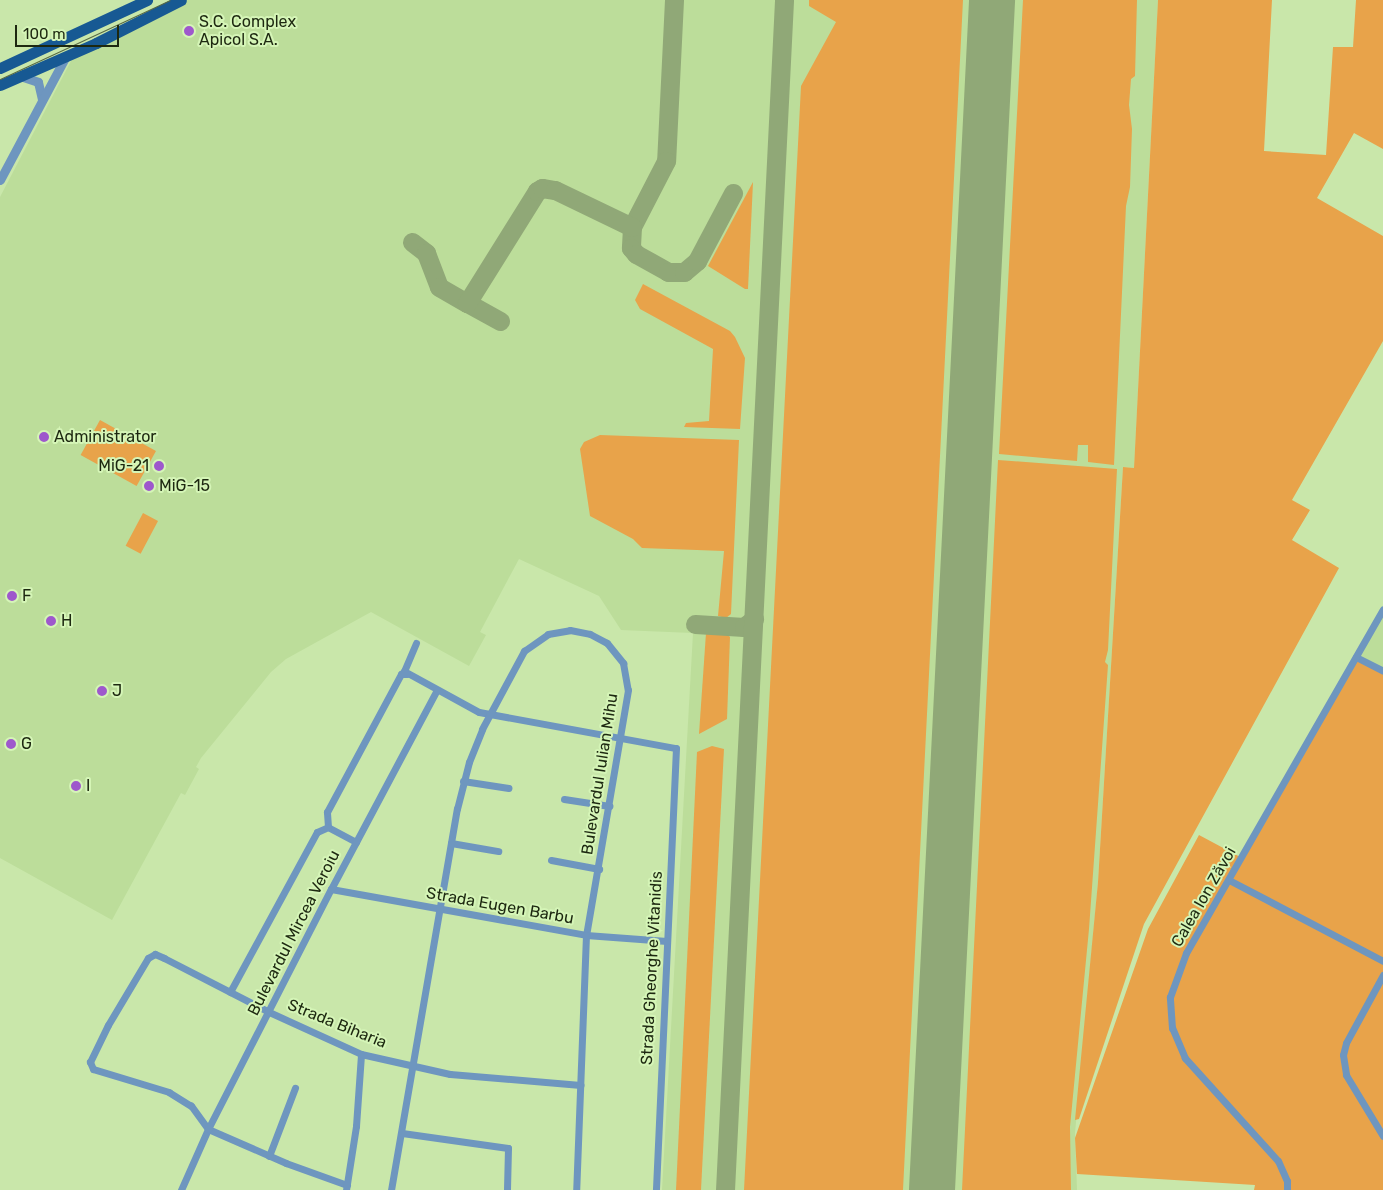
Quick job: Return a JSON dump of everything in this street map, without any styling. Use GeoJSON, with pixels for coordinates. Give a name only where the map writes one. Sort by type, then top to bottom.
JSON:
{"type":"FeatureCollection","features":[{"type":"Feature","properties":{"kind":"main road"},"geometry":{"type":"LineString","coordinates":[[0,68],[147,0]]}},
{"type":"Feature","properties":{"kind":"main road"},"geometry":{"type":"LineString","coordinates":[[0,85],[66,56],[181,0]]}},
{"type":"Feature","properties":{"kind":"street"},"geometry":{"type":"LineString","coordinates":[[0,180],[66,56]]}},
{"type":"Feature","properties":{"kind":"street"},"geometry":{"type":"LineString","coordinates":[[20,76],[34,79],[41,85],[41,105]]}},
{"type":"Feature","properties":{"kind":"street","name":"Calea Ion Zăvoi"},"geometry":{"type":"LineString","coordinates":[[1287,1190],[1287,1181],[1278,1160],[1194,1069],[1179,1048],[1172,1028],[1170,997],[1176,975],[1383,609]]}},
{"type":"Feature","properties":{"kind":"street","name":"Bulevardul Iulian Mihu"},"geometry":{"type":"LineString","coordinates":[[391,1190],[414,1068],[463,781],[490,714],[524,651],[548,634],[579,630],[607,643],[623,663],[628,690],[599,869],[586,935],[576,1190]]}},
{"type":"Feature","properties":{"kind":"street"},"geometry":{"type":"LineString","coordinates":[[407,674],[404,668],[416,643]]}},
{"type":"Feature","properties":{"kind":"street"},"geometry":{"type":"LineString","coordinates":[[1356,657],[1383,672]]}},
{"type":"Feature","properties":{"kind":"street"},"geometry":{"type":"LineString","coordinates":[[328,827],[327,812],[401,674],[407,674],[479,712],[620,738]]}},
{"type":"Feature","properties":{"kind":"street","name":"Bulevardul Mircea Veroiu"},"geometry":{"type":"LineString","coordinates":[[181,1190],[208,1129],[331,889],[437,690]]}},
{"type":"Feature","properties":{"kind":"street","name":"Strada Gheorghe Vitanidis"},"geometry":{"type":"LineString","coordinates":[[620,738],[676,748],[656,1190]]}},
{"type":"Feature","properties":{"kind":"street"},"geometry":{"type":"LineString","coordinates":[[463,781],[508,788]]}},
{"type":"Feature","properties":{"kind":"street"},"geometry":{"type":"LineString","coordinates":[[564,798],[609,806]]}},
{"type":"Feature","properties":{"kind":"street"},"geometry":{"type":"LineString","coordinates":[[328,827],[356,842]]}},
{"type":"Feature","properties":{"kind":"street"},"geometry":{"type":"LineString","coordinates":[[230,992],[317,832],[328,827]]}},
{"type":"Feature","properties":{"kind":"street"},"geometry":{"type":"LineString","coordinates":[[451,843],[498,851]]}},
{"type":"Feature","properties":{"kind":"street"},"geometry":{"type":"LineString","coordinates":[[551,860],[599,869]]}},
{"type":"Feature","properties":{"kind":"street"},"geometry":{"type":"LineString","coordinates":[[1229,880],[1383,961]]}},
{"type":"Feature","properties":{"kind":"street","name":"Strada Eugen Barbu"},"geometry":{"type":"LineString","coordinates":[[331,889],[586,935],[667,941]]}},
{"type":"Feature","properties":{"kind":"street","name":"Strada Biharia"},"geometry":{"type":"LineString","coordinates":[[208,1129],[182,1098],[93,1069],[90,1062],[145,961],[155,954],[269,1012],[361,1054],[414,1068],[501,1081],[581,1085]]}},
{"type":"Feature","properties":{"kind":"street"},"geometry":{"type":"LineString","coordinates":[[1383,975],[1346,1043],[1343,1055],[1346,1075],[1383,1136]]}},
{"type":"Feature","properties":{"kind":"street"},"geometry":{"type":"LineString","coordinates":[[208,1129],[346,1187],[361,1054]]}},
{"type":"Feature","properties":{"kind":"street"},"geometry":{"type":"LineString","coordinates":[[269,1156],[295,1088]]}},
{"type":"Feature","properties":{"kind":"street"},"geometry":{"type":"LineString","coordinates":[[402,1133],[508,1148],[507,1190]]}},
{"type":"Feature","properties":{"kind":"shaded area"},"geometry":{"type":"Polygon","coordinates":[[[188,0],[1158,0],[1134,468],[1123,467],[1098,882],[1075,1133],[1077,1190],[662,1190],[693,633],[621,630],[599,596],[519,559],[480,632],[486,635],[469,666],[371,612],[286,659],[271,672],[201,758],[196,767],[199,769],[185,795],[181,793],[112,920],[0,858],[0,197],[72,59],[188,0]]]}},
{"type":"Feature","properties":{"kind":"shaded area"},"geometry":{"type":"Polygon","coordinates":[[[809,0],[963,0],[903,1190],[744,1190],[801,86],[836,22],[809,6],[809,0]]]}},
{"type":"Feature","properties":{"kind":"shaded area"},"geometry":{"type":"Polygon","coordinates":[[[1023,0],[1137,0],[1135,76],[1131,79],[1129,105],[1132,129],[1130,187],[1126,206],[1114,465],[1088,462],[1088,445],[1078,445],[1077,461],[999,454],[1023,0]]]}},
{"type":"Feature","properties":{"kind":"shaded area"},"geometry":{"type":"Polygon","coordinates":[[[1158,0],[1272,0],[1264,151],[1326,155],[1333,47],[1353,47],[1356,0],[1383,0],[1383,149],[1354,133],[1317,198],[1383,236],[1383,341],[1292,500],[1310,510],[1292,540],[1339,568],[1144,924],[1079,1119],[1075,1120],[1098,882],[1123,467],[1134,468],[1158,0]]]}},
{"type":"Feature","properties":{"kind":"shaded area"},"geometry":{"type":"Polygon","coordinates":[[[753,182],[748,289],[745,289],[708,266],[753,182]]]}},
{"type":"Feature","properties":{"kind":"shaded area"},"geometry":{"type":"Polygon","coordinates":[[[643,284],[730,331],[735,337],[745,358],[740,429],[684,427],[686,423],[709,421],[713,349],[640,309],[635,300],[643,284]]]}},
{"type":"Feature","properties":{"kind":"shaded area"},"geometry":{"type":"Polygon","coordinates":[[[100,420],[156,451],[137,486],[81,455],[100,420]]]}},
{"type":"Feature","properties":{"kind":"shaded area"},"geometry":{"type":"Polygon","coordinates":[[[600,435],[739,440],[731,614],[726,618],[718,616],[724,551],[642,548],[633,539],[590,516],[580,449],[584,442],[600,435]]]}},
{"type":"Feature","properties":{"kind":"shaded area"},"geometry":{"type":"Polygon","coordinates":[[[998,460],[1117,469],[1108,650],[1105,662],[1108,665],[1089,929],[1070,1127],[1071,1190],[962,1190],[998,460]]]}},
{"type":"Feature","properties":{"kind":"shaded area"},"geometry":{"type":"Polygon","coordinates":[[[143,513],[158,521],[141,554],[126,546],[143,513]]]}},
{"type":"Feature","properties":{"kind":"shaded area"},"geometry":{"type":"Polygon","coordinates":[[[1383,609],[1383,671],[1356,657],[1383,609]]]}},
{"type":"Feature","properties":{"kind":"shaded area"},"geometry":{"type":"Polygon","coordinates":[[[706,633],[726,633],[730,637],[727,719],[699,734],[706,633]]]}},
{"type":"Feature","properties":{"kind":"shaded area"},"geometry":{"type":"Polygon","coordinates":[[[1356,657],[1383,671],[1383,1190],[1254,1190],[1255,1185],[1077,1174],[1075,1138],[1148,929],[1199,835],[1242,858],[1356,657]]]}},
{"type":"Feature","properties":{"kind":"shaded area"},"geometry":{"type":"Polygon","coordinates":[[[712,746],[724,749],[701,1190],[676,1190],[697,752],[712,746]]]}},
{"type":"Feature","properties":{"kind":"taxiway"},"geometry":{"type":"LineString","coordinates":[[674,0],[666,161],[632,227],[631,248],[636,254],[668,272],[684,272],[697,261],[733,193]]}},
{"type":"Feature","properties":{"kind":"taxiway"},"geometry":{"type":"LineString","coordinates":[[725,1190],[784,0]]}},
{"type":"Feature","properties":{"kind":"taxiway"},"geometry":{"type":"LineString","coordinates":[[500,321],[467,303],[537,191],[542,188],[555,190],[632,227]]}},
{"type":"Feature","properties":{"kind":"taxiway"},"geometry":{"type":"LineString","coordinates":[[412,242],[426,253],[439,287],[467,303]]}},
{"type":"Feature","properties":{"kind":"taxiway"},"geometry":{"type":"LineString","coordinates":[[695,624],[744,627],[754,619]]}},
{"type":"Feature","properties":{"kind":"runway"},"geometry":{"type":"LineString","coordinates":[[932,1190],[992,0]]}},
{"type":"Feature","properties":{"kind":"tram line"},"geometry":{"type":"LineString","coordinates":[[0,79],[170,0]]}},
{"type":"Feature","properties":{"kind":"place","name":"S.C. Complex Apicol S.A."},"geometry":{"type":"Point","coordinates":[189,31]}},
{"type":"Feature","properties":{"kind":"place","name":"Administrator"},"geometry":{"type":"Point","coordinates":[44,437]}},
{"type":"Feature","properties":{"kind":"place","name":"MiG-21"},"geometry":{"type":"Point","coordinates":[159,466]}},
{"type":"Feature","properties":{"kind":"place","name":"MiG-15"},"geometry":{"type":"Point","coordinates":[149,486]}},
{"type":"Feature","properties":{"kind":"place","name":"F"},"geometry":{"type":"Point","coordinates":[12,596]}},
{"type":"Feature","properties":{"kind":"place","name":"H"},"geometry":{"type":"Point","coordinates":[51,621]}},
{"type":"Feature","properties":{"kind":"place","name":"J"},"geometry":{"type":"Point","coordinates":[102,691]}},
{"type":"Feature","properties":{"kind":"place","name":"G"},"geometry":{"type":"Point","coordinates":[11,744]}},
{"type":"Feature","properties":{"kind":"place","name":"I"},"geometry":{"type":"Point","coordinates":[76,786]}}]}
